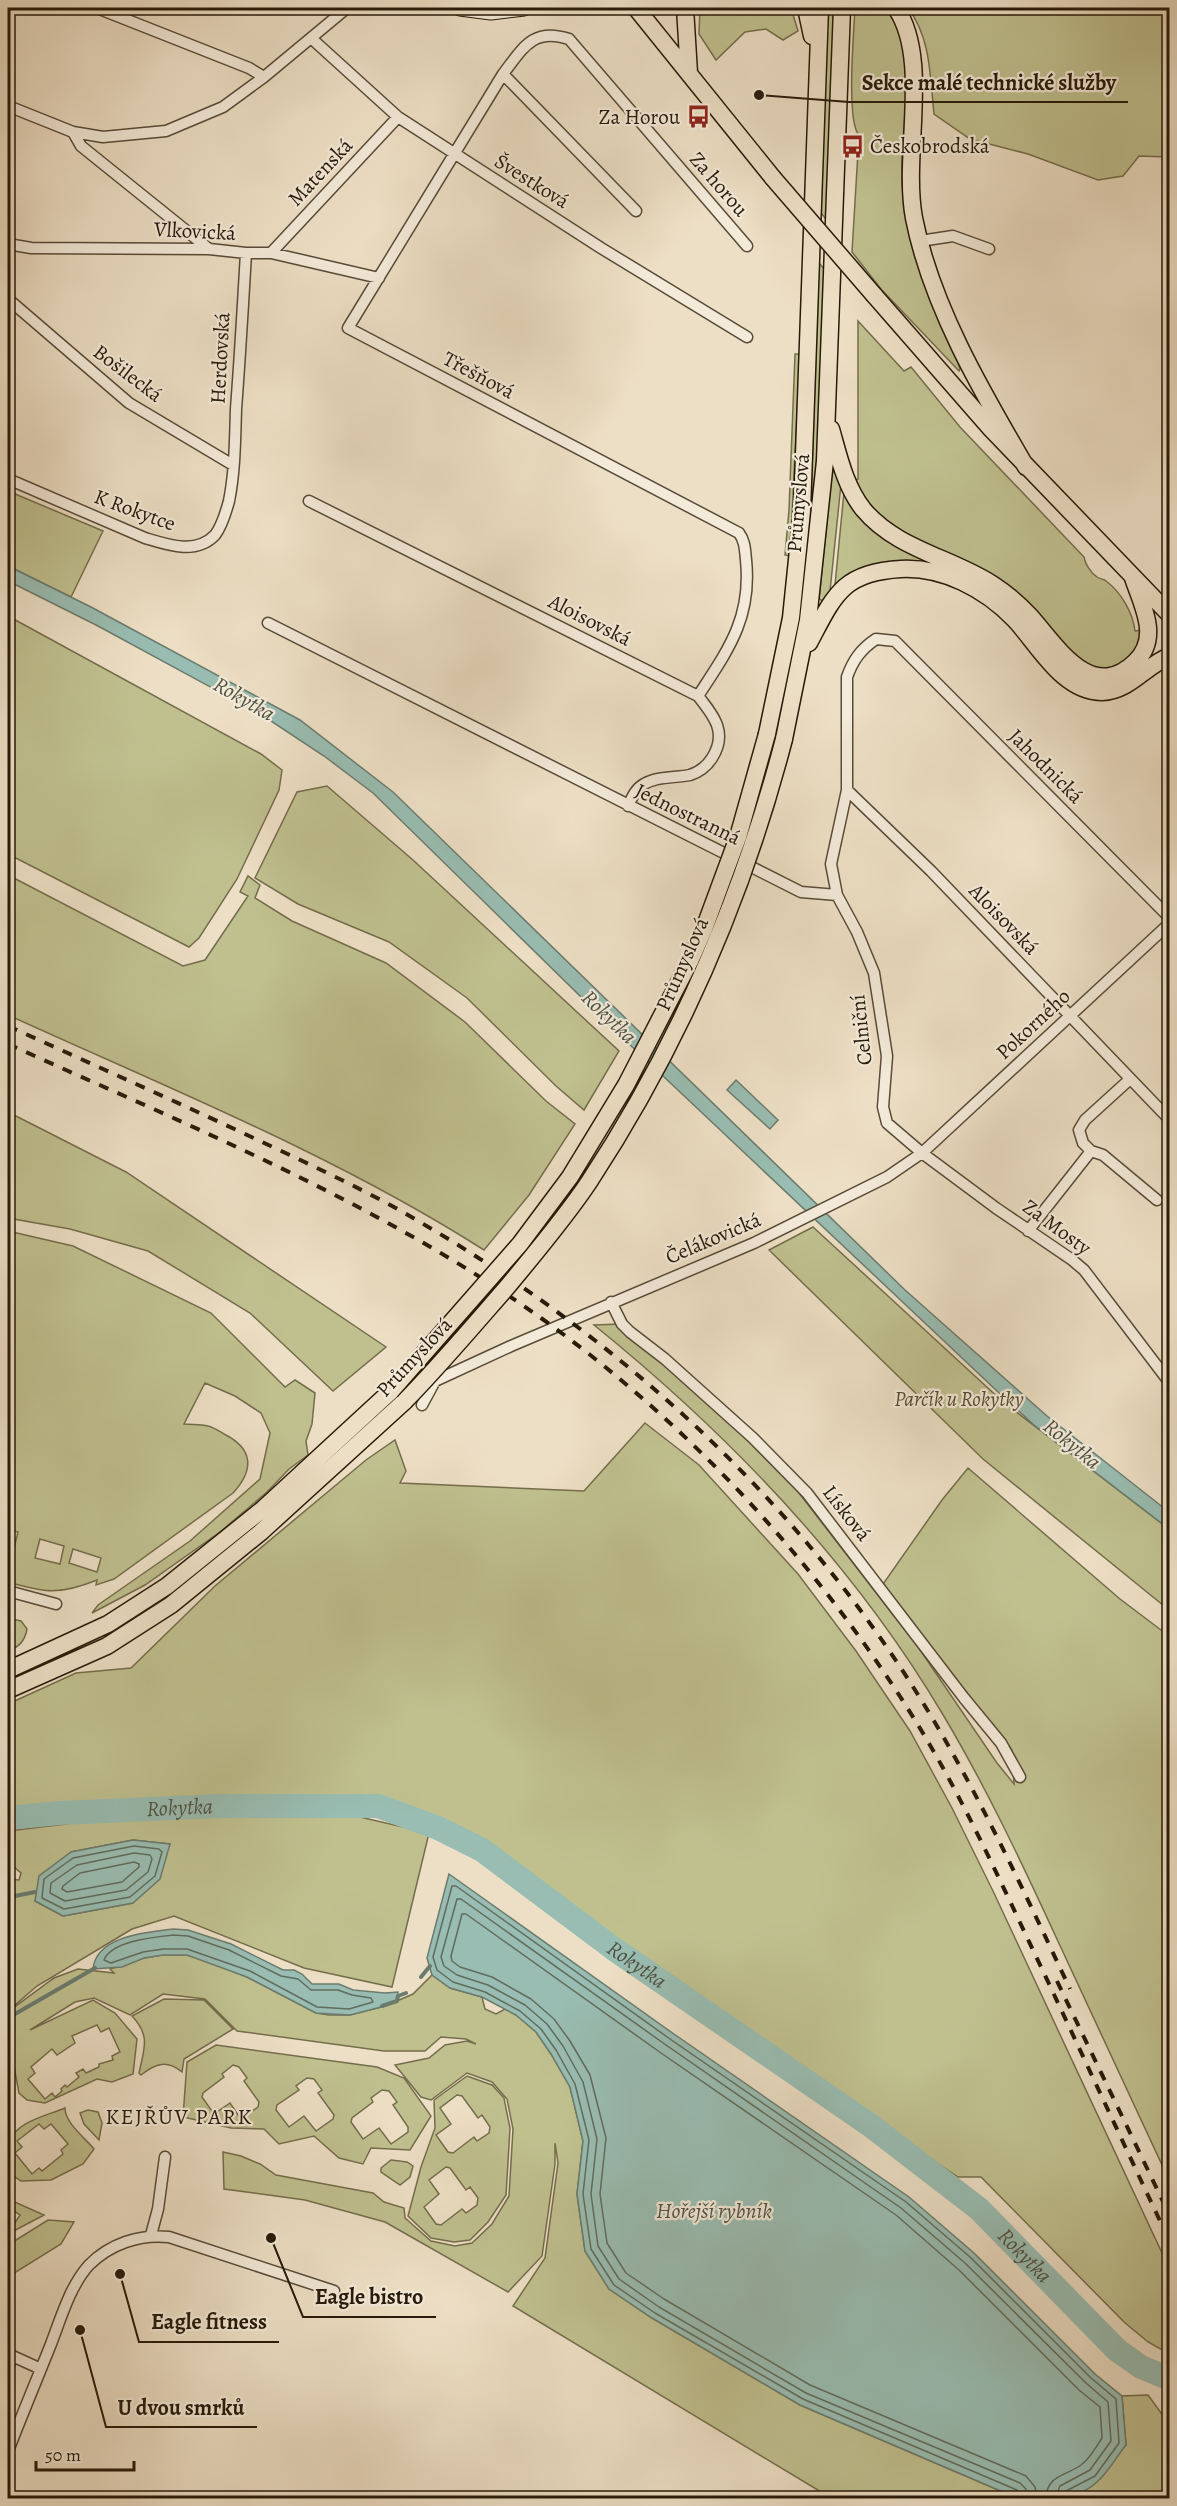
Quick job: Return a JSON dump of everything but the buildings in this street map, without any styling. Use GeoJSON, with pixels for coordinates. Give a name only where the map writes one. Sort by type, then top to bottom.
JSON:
{"type":"FeatureCollection","features":[{"type":"Feature","properties":{"kind":"main road"},"geometry":{"type":"LineString","coordinates":[[636,8],[773,178],[957,391],[1026,467],[1170,615]]}},
{"type":"Feature","properties":{"kind":"main road"},"geometry":{"type":"LineString","coordinates":[[685,8],[689,73]]}},
{"type":"Feature","properties":{"kind":"main road"},"geometry":{"type":"LineString","coordinates":[[806,8],[818,63]]}},
{"type":"Feature","properties":{"kind":"main road","name":"Průmyslová"},"geometry":{"type":"LineString","coordinates":[[8,1670],[94,1632],[159,1591],[263,1509],[391,1391],[520,1244],[570,1177],[626,1085],[690,962],[738,837],[767,734],[788,634],[799,546],[820,8]]}},
{"type":"Feature","properties":{"kind":"main road","name":"Průmyslová"},"geometry":{"type":"LineString","coordinates":[[8,1690],[107,1646],[166,1609],[413,1403],[443,1362],[533,1255],[588,1183],[642,1095],[673,1038],[720,936],[756,839],[784,739],[803,654],[816,566],[828,417],[842,8]]}},
{"type":"Feature","properties":{"kind":"main road"},"geometry":{"type":"LineString","coordinates":[[896,8],[908,29],[914,54],[910,180],[920,241],[930,274],[970,370],[1026,467]]}},
{"type":"Feature","properties":{"kind":"main road"},"geometry":{"type":"LineString","coordinates":[[828,417],[847,482],[862,508],[874,521],[905,542],[997,587],[1024,609],[1056,648],[1080,669],[1101,675],[1119,673],[1133,664],[1144,650],[1149,628],[1133,578]]}},
{"type":"Feature","properties":{"kind":"main road"},"geometry":{"type":"LineString","coordinates":[[803,654],[832,598],[843,587],[873,573],[915,569],[956,579],[995,602],[1013,618],[1056,669],[1082,687],[1102,692],[1109,691],[1129,683],[1170,656]]}},
{"type":"Feature","properties":{"kind":"main road"},"geometry":{"type":"LineString","coordinates":[[1151,667],[1170,641]]}},
{"type":"Feature","properties":{"kind":"street"},"geometry":{"type":"LineString","coordinates":[[97,8],[249,68],[264,77]]}},
{"type":"Feature","properties":{"kind":"street"},"geometry":{"type":"LineString","coordinates":[[8,106],[73,132],[103,137],[166,131],[222,107],[264,77],[347,8]]}},
{"type":"Feature","properties":{"kind":"street"},"geometry":{"type":"LineString","coordinates":[[460,8],[491,12],[524,8]]}},
{"type":"Feature","properties":{"kind":"street","name":"Za horou"},"geometry":{"type":"LineString","coordinates":[[533,39],[552,33],[569,39],[747,246]]}},
{"type":"Feature","properties":{"kind":"street","name":"Švestková"},"geometry":{"type":"LineString","coordinates":[[311,38],[398,117],[454,155],[747,337]]}},
{"type":"Feature","properties":{"kind":"street","name":"Třešňová"},"geometry":{"type":"LineString","coordinates":[[533,39],[503,74],[348,328],[723,524],[742,537],[748,581],[743,616],[731,645],[698,696]]}},
{"type":"Feature","properties":{"kind":"street"},"geometry":{"type":"LineString","coordinates":[[503,74],[636,211]]}},
{"type":"Feature","properties":{"kind":"street","name":"Matenská"},"geometry":{"type":"LineString","coordinates":[[271,253],[398,117]]}},
{"type":"Feature","properties":{"kind":"street"},"geometry":{"type":"LineString","coordinates":[[73,132],[81,146],[209,249]]}},
{"type":"Feature","properties":{"kind":"street"},"geometry":{"type":"LineString","coordinates":[[920,241],[953,236],[989,249]]}},
{"type":"Feature","properties":{"kind":"street","name":"Vlkovická"},"geometry":{"type":"LineString","coordinates":[[8,244],[31,248],[209,249],[271,253],[379,278]]}},
{"type":"Feature","properties":{"kind":"street","name":"Herdovská"},"geometry":{"type":"LineString","coordinates":[[233,465],[246,253]]}},
{"type":"Feature","properties":{"kind":"street","name":"Bošilecká"},"geometry":{"type":"LineString","coordinates":[[8,299],[129,403],[233,465]]}},
{"type":"Feature","properties":{"kind":"street","name":"K Rokytce"},"geometry":{"type":"LineString","coordinates":[[8,479],[145,538],[184,548],[198,545],[214,535],[223,520],[229,501],[233,465]]}},
{"type":"Feature","properties":{"kind":"street","name":"Aloisovská"},"geometry":{"type":"LineString","coordinates":[[309,501],[698,696],[711,713],[719,729],[718,746],[710,761],[696,773],[647,782],[635,792],[628,806]]}},
{"type":"Feature","properties":{"kind":"street","name":"Jednostranná"},"geometry":{"type":"LineString","coordinates":[[268,623],[801,892],[837,895]]}},
{"type":"Feature","properties":{"kind":"street","name":"Jahodnická"},"geometry":{"type":"LineString","coordinates":[[847,790],[847,677],[852,663],[862,648],[876,639],[896,641],[1170,918]]}},
{"type":"Feature","properties":{"kind":"street"},"geometry":{"type":"LineString","coordinates":[[837,895],[831,864],[847,790]]}},
{"type":"Feature","properties":{"kind":"street","name":"Aloisovská"},"geometry":{"type":"LineString","coordinates":[[847,790],[931,871],[1129,1080],[1170,1120]]}},
{"type":"Feature","properties":{"kind":"street","name":"Celniční"},"geometry":{"type":"LineString","coordinates":[[837,895],[874,973],[886,1056],[883,1107],[887,1123],[922,1153]]}},
{"type":"Feature","properties":{"kind":"street","name":"Pokorného"},"geometry":{"type":"LineString","coordinates":[[922,1153],[1170,923]]}},
{"type":"Feature","properties":{"kind":"street"},"geometry":{"type":"LineString","coordinates":[[1129,1080],[1085,1120],[1079,1130],[1083,1143],[1091,1151],[1103,1155],[1157,1200]]}},
{"type":"Feature","properties":{"kind":"street"},"geometry":{"type":"LineString","coordinates":[[1028,1231],[1091,1151]]}},
{"type":"Feature","properties":{"kind":"street","name":"Čelákovická"},"geometry":{"type":"LineString","coordinates":[[413,1403],[435,1382],[611,1302],[754,1243],[887,1177],[922,1153]]}},
{"type":"Feature","properties":{"kind":"street","name":"Za Mosty"},"geometry":{"type":"LineString","coordinates":[[922,1153],[1084,1270],[1170,1383]]}},
{"type":"Feature","properties":{"kind":"street","name":"Lísková"},"geometry":{"type":"LineString","coordinates":[[611,1302],[622,1324],[753,1438],[807,1493],[1001,1743],[1020,1777]]}},
{"type":"Feature","properties":{"kind":"street"},"geometry":{"type":"LineString","coordinates":[[8,1591],[56,1604]]}},
{"type":"Feature","properties":{"kind":"street"},"geometry":{"type":"LineString","coordinates":[[151,2235],[158,2209],[165,2157]]}},
{"type":"Feature","properties":{"kind":"street"},"geometry":{"type":"LineString","coordinates":[[8,2451],[72,2291],[88,2266],[108,2250],[132,2239],[151,2235],[169,2237],[334,2291]]}},
{"type":"Feature","properties":{"kind":"street"},"geometry":{"type":"LineString","coordinates":[[8,2368],[10,2355],[41,2369]]}},
{"type":"Feature","properties":{"kind":"green space"},"geometry":{"type":"Polygon","coordinates":[[[700,8],[791,8],[798,31],[783,40],[766,29],[745,32],[716,60],[699,34],[700,8]]]}},
{"type":"Feature","properties":{"kind":"green space"},"geometry":{"type":"Polygon","coordinates":[[[828,8],[834,8],[827,220],[820,212],[828,8]]]}},
{"type":"Feature","properties":{"kind":"green space"},"geometry":{"type":"Polygon","coordinates":[[[855,8],[885,8],[901,35],[906,73],[902,175],[906,217],[917,258],[957,359],[959,371],[881,289],[852,252],[859,135],[855,127],[852,95],[855,8]]]}},
{"type":"Feature","properties":{"kind":"green space"},"geometry":{"type":"Polygon","coordinates":[[[908,8],[1169,8],[1169,157],[1139,156],[1123,176],[1098,180],[1028,154],[970,139],[934,114],[925,45],[916,20],[908,8]]]}},
{"type":"Feature","properties":{"kind":"green space"},"geometry":{"type":"Polygon","coordinates":[[[819,263],[826,271],[823,344],[817,455],[806,565],[811,498],[819,263]]]}},
{"type":"Feature","properties":{"kind":"green space"},"geometry":{"type":"Polygon","coordinates":[[[858,321],[904,371],[911,367],[960,427],[1084,557],[1093,573],[1117,591],[1129,610],[1135,631],[1142,630],[1137,649],[1127,661],[1112,667],[1093,669],[875,513],[854,481],[858,479],[858,321]]]}},
{"type":"Feature","properties":{"kind":"green space"},"geometry":{"type":"Polygon","coordinates":[[[795,354],[800,354],[790,556],[785,555],[795,354]]]}},
{"type":"Feature","properties":{"kind":"green space"},"geometry":{"type":"Polygon","coordinates":[[[835,471],[841,484],[830,591],[823,601],[819,599],[832,473],[835,471]]]}},
{"type":"Feature","properties":{"kind":"green space"},"geometry":{"type":"Polygon","coordinates":[[[8,491],[103,531],[71,597],[8,566],[8,491]]]}},
{"type":"Feature","properties":{"kind":"green space"},"geometry":{"type":"Polygon","coordinates":[[[844,492],[928,564],[860,569],[835,585],[844,492]]]}},
{"type":"Feature","properties":{"kind":"green space"},"geometry":{"type":"Polygon","coordinates":[[[8,616],[261,754],[282,770],[279,790],[237,879],[199,938],[189,947],[8,854],[8,616]]]}},
{"type":"Feature","properties":{"kind":"green space"},"geometry":{"type":"Polygon","coordinates":[[[327,786],[413,860],[619,1051],[584,1110],[556,1086],[467,998],[389,942],[298,904],[255,878],[297,792],[327,786]]]}},
{"type":"Feature","properties":{"kind":"green space"},"geometry":{"type":"Polygon","coordinates":[[[8,875],[183,966],[205,960],[248,896],[240,892],[248,876],[260,885],[255,898],[292,921],[386,963],[465,1022],[546,1101],[575,1124],[529,1195],[484,1250],[369,1183],[310,1153],[190,1096],[8,1015],[8,875]]]}},
{"type":"Feature","properties":{"kind":"green space"},"geometry":{"type":"Polygon","coordinates":[[[8,1112],[126,1172],[386,1347],[333,1391],[250,1313],[148,1251],[70,1229],[8,1218],[8,1112]]]}},
{"type":"Feature","properties":{"kind":"green space","name":"Parčík u Rokytky"},"geometry":{"type":"Polygon","coordinates":[[[813,1227],[1002,1401],[1169,1529],[1169,1610],[983,1459],[769,1250],[813,1227]]]}},
{"type":"Feature","properties":{"kind":"green space"},"geometry":{"type":"Polygon","coordinates":[[[8,1231],[73,1246],[211,1313],[285,1387],[295,1380],[315,1393],[312,1424],[306,1441],[308,1455],[289,1469],[267,1492],[220,1532],[145,1585],[92,1613],[98,1605],[190,1541],[260,1479],[270,1433],[261,1413],[235,1396],[205,1383],[184,1424],[210,1427],[234,1440],[246,1453],[248,1460],[245,1476],[233,1493],[114,1579],[96,1585],[97,1580],[73,1588],[52,1591],[8,1582],[8,1551],[13,1552],[18,1532],[8,1530],[8,1231]],[[40,1539],[35,1558],[60,1564],[64,1546],[40,1539]],[[73,1549],[69,1563],[97,1572],[101,1558],[73,1549]]]}},
{"type":"Feature","properties":{"kind":"green space"},"geometry":{"type":"Polygon","coordinates":[[[622,1324],[665,1359],[792,1484],[918,1647],[997,1763],[1014,1784],[1012,1750],[881,1587],[942,1500],[968,1468],[1120,1599],[1169,1636],[1169,2180],[1002,1823],[958,1740],[907,1657],[828,1553],[740,1456],[644,1367],[594,1325],[622,1324]]]}},
{"type":"Feature","properties":{"kind":"green space"},"geometry":{"type":"Polygon","coordinates":[[[645,1423],[699,1465],[798,1574],[856,1651],[910,1731],[952,1808],[993,1891],[1169,2268],[1169,2348],[1164,2351],[1148,2342],[1124,2322],[981,2177],[958,2177],[901,2139],[455,1825],[373,1798],[155,1800],[55,1804],[38,1806],[8,1817],[8,1704],[76,1673],[131,1668],[215,1586],[366,1460],[395,1440],[406,1471],[400,1483],[584,1491],[645,1423]]]}},
{"type":"Feature","properties":{"kind":"green space"},"geometry":{"type":"Polygon","coordinates":[[[8,1618],[21,1621],[27,1629],[21,1643],[8,1650],[8,1618]]]}},
{"type":"Feature","properties":{"kind":"green space"},"geometry":{"type":"Polygon","coordinates":[[[250,1814],[347,1814],[429,1833],[392,1987],[304,1968],[174,1916],[132,1929],[37,1986],[8,2011],[8,1879],[19,1880],[21,1873],[8,1862],[8,1831],[107,1819],[250,1814]],[[133,1840],[71,1852],[35,1901],[63,1916],[133,1903],[170,1844],[133,1840]]]}},
{"type":"Feature","properties":{"kind":"green space"},"geometry":{"type":"Polygon","coordinates":[[[187,1955],[204,1960],[247,1977],[316,2013],[329,2015],[350,2015],[385,2006],[413,1994],[432,1975],[450,1988],[482,1997],[485,2009],[496,2014],[505,2009],[516,2015],[536,2032],[570,2087],[583,2141],[577,2194],[585,2251],[609,2289],[652,2318],[800,2405],[1010,2495],[1029,2498],[831,2498],[513,2306],[545,2258],[558,2163],[555,2143],[555,2164],[542,2256],[508,2292],[385,2222],[305,2200],[224,2189],[223,2152],[260,2164],[276,2175],[373,2193],[384,2202],[404,2208],[405,2218],[431,2241],[455,2246],[472,2243],[492,2224],[509,2196],[513,2129],[507,2099],[492,2082],[467,2073],[431,2100],[421,2097],[395,2065],[429,2058],[445,2045],[467,2041],[476,2044],[466,2039],[441,2037],[425,2051],[384,2051],[237,2031],[205,1999],[163,1994],[130,2015],[94,1998],[75,2002],[30,2030],[93,2000],[115,2013],[137,2039],[133,2074],[112,2082],[97,2079],[45,2103],[27,2100],[19,2093],[10,2045],[8,2048],[8,2012],[54,1978],[78,1969],[114,1973],[110,1969],[144,1958],[187,1955]],[[97,2025],[72,2036],[75,2043],[57,2055],[52,2049],[31,2067],[35,2073],[28,2079],[45,2099],[52,2093],[55,2097],[65,2085],[67,2087],[79,2077],[76,2073],[83,2069],[86,2073],[99,2067],[99,2064],[113,2060],[112,2056],[120,2052],[109,2028],[101,2032],[97,2025]]]}},
{"type":"Feature","properties":{"kind":"green space"},"geometry":{"type":"Polygon","coordinates":[[[164,1999],[204,2000],[233,2029],[184,2059],[182,2072],[177,2068],[162,2064],[141,2075],[139,2073],[144,2050],[144,2036],[132,2016],[164,1999]]]}},
{"type":"Feature","properties":{"kind":"green space"},"geometry":{"type":"Polygon","coordinates":[[[216,2045],[377,2067],[404,2078],[431,2116],[410,2150],[371,2148],[363,2164],[339,2158],[314,2136],[279,2144],[264,2129],[231,2128],[183,2117],[187,2062],[216,2045]],[[233,2065],[222,2074],[224,2077],[203,2093],[202,2097],[214,2114],[230,2103],[241,2119],[258,2107],[259,2102],[244,2081],[247,2078],[239,2067],[233,2065]],[[307,2078],[296,2086],[299,2090],[277,2105],[276,2110],[289,2127],[304,2116],[316,2131],[333,2119],[334,2115],[318,2093],[322,2090],[314,2079],[307,2078]],[[382,2090],[371,2098],[373,2102],[352,2118],[351,2122],[363,2139],[379,2128],[391,2144],[408,2132],[408,2127],[393,2105],[397,2102],[389,2091],[382,2090]]]}},
{"type":"Feature","properties":{"kind":"green space"},"geometry":{"type":"Polygon","coordinates":[[[467,2076],[492,2085],[504,2098],[510,2128],[506,2195],[488,2222],[470,2240],[454,2242],[431,2238],[408,2216],[421,2167],[435,2128],[434,2100],[467,2076]],[[457,2095],[440,2108],[451,2124],[436,2135],[448,2152],[453,2153],[474,2137],[477,2141],[489,2133],[490,2127],[482,2115],[478,2118],[462,2096],[457,2095]],[[446,2167],[429,2180],[439,2194],[424,2207],[436,2224],[441,2225],[462,2209],[466,2213],[477,2205],[478,2198],[470,2187],[466,2190],[450,2168],[446,2167]]]}},
{"type":"Feature","properties":{"kind":"green space"},"geometry":{"type":"Polygon","coordinates":[[[65,2108],[72,2125],[94,2149],[83,2164],[51,2180],[21,2181],[8,2172],[6,2154],[8,2143],[18,2129],[65,2108]],[[39,2124],[17,2141],[22,2147],[15,2153],[32,2174],[39,2168],[42,2171],[63,2154],[61,2150],[68,2144],[51,2124],[44,2129],[39,2124]]]}},
{"type":"Feature","properties":{"kind":"green space"},"geometry":{"type":"Polygon","coordinates":[[[88,2110],[98,2112],[102,2123],[99,2140],[84,2124],[80,2113],[88,2110]]]}},
{"type":"Feature","properties":{"kind":"green space"},"geometry":{"type":"Polygon","coordinates":[[[391,2160],[407,2162],[413,2166],[410,2177],[400,2185],[381,2172],[381,2168],[391,2160]]]}},
{"type":"Feature","properties":{"kind":"green space"},"geometry":{"type":"Polygon","coordinates":[[[8,2199],[44,2215],[8,2234],[8,2223],[13,2226],[20,2215],[8,2207],[8,2199]]]}},
{"type":"Feature","properties":{"kind":"green space"},"geometry":{"type":"Polygon","coordinates":[[[48,2220],[74,2222],[61,2244],[8,2277],[8,2245],[48,2220]]]}},
{"type":"Feature","properties":{"kind":"green space"},"geometry":{"type":"Polygon","coordinates":[[[1148,2395],[1169,2424],[1169,2498],[1061,2498],[1080,2492],[1126,2445],[1122,2396],[1148,2395]]]}},
{"type":"Feature","properties":{"kind":"water"},"geometry":{"type":"Polygon","coordinates":[[[8,566],[91,607],[300,720],[393,792],[905,1290],[1047,1416],[1169,1512],[1169,1529],[1034,1425],[997,1391],[628,1043],[373,793],[324,756],[262,715],[98,626],[8,581],[8,566]]]}},
{"type":"Feature","properties":{"kind":"water"},"geometry":{"type":"Polygon","coordinates":[[[736,1080],[778,1120],[770,1129],[727,1090],[736,1080]]]}},
{"type":"Feature","properties":{"kind":"water"},"geometry":{"type":"Polygon","coordinates":[[[133,1840],[170,1844],[160,1879],[133,1903],[63,1916],[35,1901],[39,1876],[71,1852],[133,1840]]]}},
{"type":"Feature","properties":{"kind":"water","name":"Hořejší rybník"},"geometry":{"type":"Polygon","coordinates":[[[449,1874],[909,2197],[974,2253],[1095,2374],[1122,2396],[1126,2445],[1104,2475],[1091,2487],[1070,2496],[1045,2499],[1010,2495],[800,2405],[652,2318],[609,2289],[585,2251],[577,2194],[583,2141],[570,2087],[536,2032],[516,2015],[482,1997],[450,1988],[432,1975],[427,1958],[449,1874]]]}},
{"type":"Feature","properties":{"kind":"water"},"geometry":{"type":"Polygon","coordinates":[[[173,1929],[188,1930],[231,1944],[283,1970],[294,1970],[312,1984],[339,1984],[353,1990],[398,1992],[397,2001],[350,2015],[316,2013],[247,1977],[187,1955],[163,1955],[144,1958],[122,1967],[93,1969],[96,1958],[103,1949],[113,1943],[137,1934],[173,1929]]]}},
{"type":"Feature","properties":{"kind":"waterway","name":"Rokytka"},"geometry":{"type":"LineString","coordinates":[[8,1818],[59,1813],[218,1806],[378,1806],[438,1828],[482,1850],[614,1949],[870,2125],[979,2209],[1117,2350],[1141,2367],[1170,2379]]}},
{"type":"Feature","properties":{"kind":"waterway"},"geometry":{"type":"LineString","coordinates":[[8,1900],[15,1896],[35,1892]]}},
{"type":"Feature","properties":{"kind":"waterway"},"geometry":{"type":"LineString","coordinates":[[421,1977],[430,1966]]}},
{"type":"Feature","properties":{"kind":"waterway"},"geometry":{"type":"LineString","coordinates":[[8,2018],[95,1968]]}},
{"type":"Feature","properties":{"kind":"waterway"},"geometry":{"type":"LineString","coordinates":[[382,2006],[397,2001],[398,1996],[406,1993]]}},
{"type":"Feature","properties":{"kind":"railway"},"geometry":{"type":"LineString","coordinates":[[8,1026],[263,1143],[392,1206],[463,1248],[531,1293],[597,1342],[660,1394],[719,1449],[776,1508],[829,1570],[879,1636],[959,1764],[1005,1853],[1070,1989]]}},
{"type":"Feature","properties":{"kind":"railway"},"geometry":{"type":"LineString","coordinates":[[8,1044],[281,1168],[348,1202],[479,1276],[597,1360],[650,1405],[750,1503],[796,1555],[839,1610],[880,1667],[934,1752],[992,1864],[1170,2242]]}},
{"type":"Feature","properties":{"kind":"railway"},"geometry":{"type":"LineString","coordinates":[[1057,1981],[1170,2216]]}},
{"type":"Feature","properties":{"kind":"place","name":"Sekce malé technické služby"},"geometry":{"type":"Point","coordinates":[759,95]}},
{"type":"Feature","properties":{"kind":"place","name":"Za Horou"},"geometry":{"type":"Point","coordinates":[698,117]}},
{"type":"Feature","properties":{"kind":"place","name":"Českobrodská"},"geometry":{"type":"Point","coordinates":[852,146]}},
{"type":"Feature","properties":{"kind":"place","name":"Eagle bistro"},"geometry":{"type":"Point","coordinates":[271,2238]}},
{"type":"Feature","properties":{"kind":"place","name":"Eagle fitness"},"geometry":{"type":"Point","coordinates":[120,2274]}},
{"type":"Feature","properties":{"kind":"place","name":"U dvou smrků"},"geometry":{"type":"Point","coordinates":[80,2330]}},
{"type":"Feature","properties":{"kind":"district","name":"KEJŘŮV PARK"},"geometry":{"type":"Point","coordinates":[179,2117]}}]}
